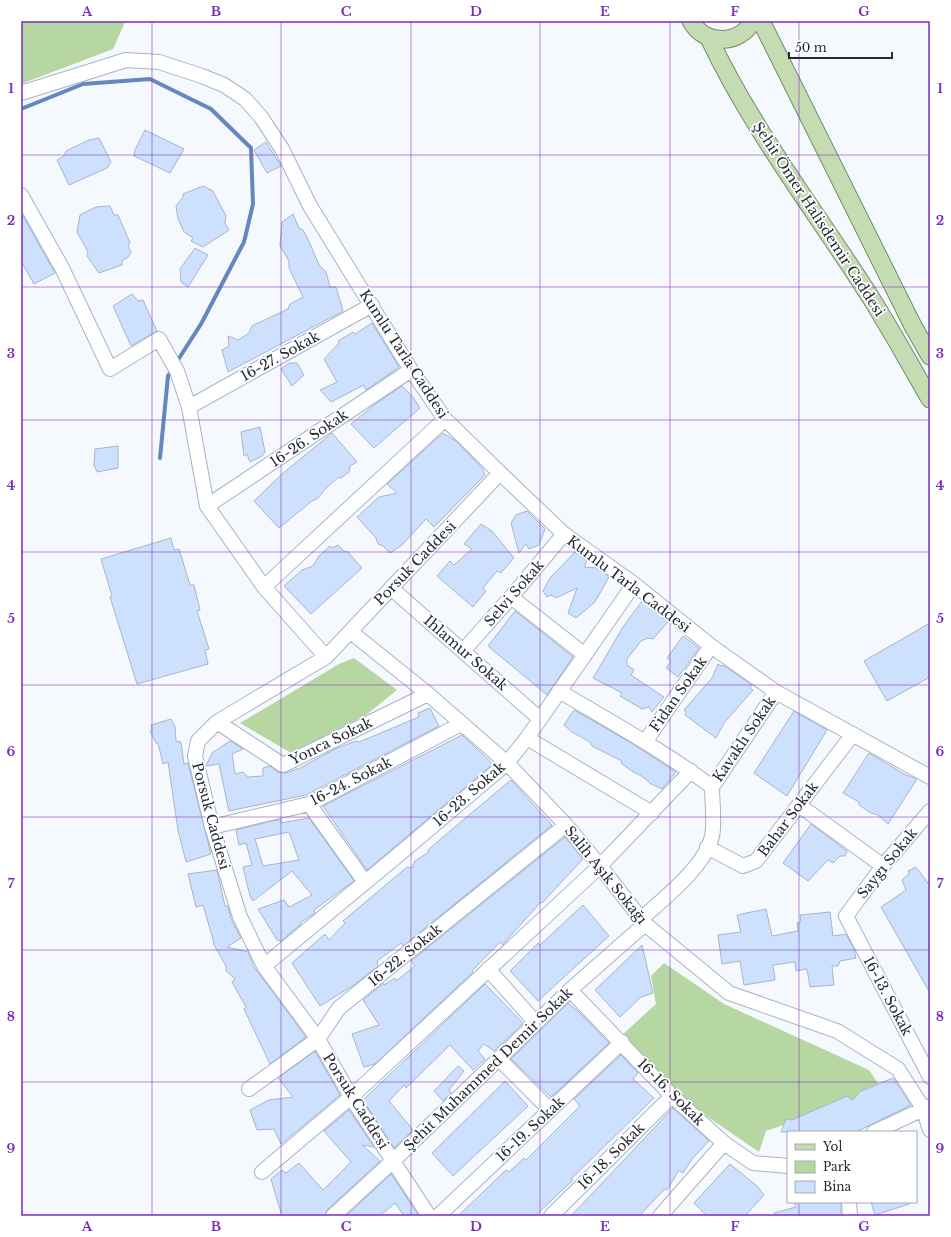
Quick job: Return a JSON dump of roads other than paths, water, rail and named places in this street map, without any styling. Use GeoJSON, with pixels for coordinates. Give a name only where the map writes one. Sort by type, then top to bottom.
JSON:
{"type":"FeatureCollection","features":[{"type":"Feature","properties":{"kind":"main road"},"geometry":{"type":"LineString","coordinates":[[691,21],[700,32],[709,38],[723,40],[735,38],[746,30],[753,21]]}},
{"type":"Feature","properties":{"kind":"main road","name":"Şehit Ömer Halisdemir Caddesi"},"geometry":{"type":"LineString","coordinates":[[761,21],[930,356]]}},
{"type":"Feature","properties":{"kind":"main road","name":"Şehit Ömer Halisdemir Caddesi"},"geometry":{"type":"LineString","coordinates":[[709,38],[733,86],[862,284],[930,399]]}},
{"type":"Feature","properties":{"kind":"street","name":"Kumlu Tarla Caddesi"},"geometry":{"type":"LineString","coordinates":[[21,93],[126,60],[159,62],[202,76],[224,85],[245,99],[262,117],[282,149],[310,206],[411,370],[445,419],[500,474],[564,534],[634,584],[711,646],[776,692],[930,778]]}},
{"type":"Feature","properties":{"kind":"street"},"geometry":{"type":"LineString","coordinates":[[21,195],[62,268],[110,369],[158,339],[177,371],[189,407],[207,506],[264,587],[326,657]]}},
{"type":"Feature","properties":{"kind":"street","name":"16-27. Sokak"},"geometry":{"type":"LineString","coordinates":[[189,407],[372,305]]}},
{"type":"Feature","properties":{"kind":"street","name":"16-26. Sokak"},"geometry":{"type":"LineString","coordinates":[[207,506],[411,370]]}},
{"type":"Feature","properties":{"kind":"street"},"geometry":{"type":"LineString","coordinates":[[264,587],[445,419]]}},
{"type":"Feature","properties":{"kind":"street","name":"Porsuk Caddesi"},"geometry":{"type":"LineString","coordinates":[[429,1216],[351,1097],[318,1039],[264,966],[240,918],[212,827],[195,756],[198,741],[217,722],[326,657],[500,474]]}},
{"type":"Feature","properties":{"kind":"street","name":"Selvi Sokak"},"geometry":{"type":"LineString","coordinates":[[463,651],[564,534]]}},
{"type":"Feature","properties":{"kind":"street","name":"16-23. Sokak"},"geometry":{"type":"LineString","coordinates":[[264,966],[507,763],[527,738],[634,584]]}},
{"type":"Feature","properties":{"kind":"street","name":"Ihlamur Sokak"},"geometry":{"type":"LineString","coordinates":[[391,588],[540,719]]}},
{"type":"Feature","properties":{"kind":"street"},"geometry":{"type":"LineString","coordinates":[[511,597],[585,655]]}},
{"type":"Feature","properties":{"kind":"street","name":"Salih Aşık Sokağı"},"geometry":{"type":"LineString","coordinates":[[351,632],[428,694],[507,763],[566,825],[600,866],[642,922],[729,993],[837,1032],[898,1069],[927,1107],[930,1130]]}},
{"type":"Feature","properties":{"kind":"street","name":"Fidan Sokak"},"geometry":{"type":"LineString","coordinates":[[645,742],[711,646]]}},
{"type":"Feature","properties":{"kind":"street"},"geometry":{"type":"LineString","coordinates":[[559,691],[645,742],[691,771],[712,787]]}},
{"type":"Feature","properties":{"kind":"street","name":"Kavaklı Sokak"},"geometry":{"type":"LineString","coordinates":[[712,787],[776,692]]}},
{"type":"Feature","properties":{"kind":"street","name":"Yonca Sokak"},"geometry":{"type":"LineString","coordinates":[[217,722],[283,765],[428,694]]}},
{"type":"Feature","properties":{"kind":"street","name":"16-24. Sokak"},"geometry":{"type":"LineString","coordinates":[[212,827],[309,804],[461,724]]}},
{"type":"Feature","properties":{"kind":"street","name":"Bahar Sokak"},"geometry":{"type":"LineString","coordinates":[[707,847],[744,866],[756,861],[853,734]]}},
{"type":"Feature","properties":{"kind":"street"},"geometry":{"type":"LineString","coordinates":[[527,738],[652,813]]}},
{"type":"Feature","properties":{"kind":"street"},"geometry":{"type":"LineString","coordinates":[[262,1172],[351,1097],[600,866],[691,771]]}},
{"type":"Feature","properties":{"kind":"street","name":"Şehit Muhammed Demir Sokak"},"geometry":{"type":"LineString","coordinates":[[333,1216],[393,1161],[684,880],[702,857],[712,836],[712,787]]}},
{"type":"Feature","properties":{"kind":"street"},"geometry":{"type":"LineString","coordinates":[[309,804],[365,882]]}},
{"type":"Feature","properties":{"kind":"street"},"geometry":{"type":"LineString","coordinates":[[799,806],[883,866]]}},
{"type":"Feature","properties":{"kind":"street","name":"Saygı Sokak"},"geometry":{"type":"LineString","coordinates":[[846,916],[883,866],[930,810]]}},
{"type":"Feature","properties":{"kind":"street","name":"16-22. Sokak"},"geometry":{"type":"LineString","coordinates":[[249,1089],[318,1039],[339,1008],[566,825]]}},
{"type":"Feature","properties":{"kind":"street","name":"16-13. Sokak"},"geometry":{"type":"LineString","coordinates":[[846,916],[930,1077]]}},
{"type":"Feature","properties":{"kind":"street"},"geometry":{"type":"LineString","coordinates":[[488,969],[536,1023]]}},
{"type":"Feature","properties":{"kind":"street","name":"16-16. Sokak"},"geometry":{"type":"LineString","coordinates":[[570,990],[622,1042],[672,1096],[724,1143],[753,1163],[787,1166]]}},
{"type":"Feature","properties":{"kind":"street","name":"16-19. Sokak"},"geometry":{"type":"LineString","coordinates":[[438,1216],[622,1042]]}},
{"type":"Feature","properties":{"kind":"street"},"geometry":{"type":"LineString","coordinates":[[498,1059],[550,1110]]}},
{"type":"Feature","properties":{"kind":"street","name":"16-18. Sokak"},"geometry":{"type":"LineString","coordinates":[[552,1216],[672,1096]]}},
{"type":"Feature","properties":{"kind":"street"},"geometry":{"type":"LineString","coordinates":[[876,1131],[927,1107]]}},
{"type":"Feature","properties":{"kind":"street"},"geometry":{"type":"LineString","coordinates":[[660,1216],[724,1143]]}},
{"type":"Feature","properties":{"kind":"street"},"geometry":{"type":"LineString","coordinates":[[849,1203],[850,1216]]}},
{"type":"Feature","properties":{"kind":"waterway"},"geometry":{"type":"LineString","coordinates":[[21,109],[83,84],[150,79],[211,109],[251,148],[253,204],[244,242],[201,324],[176,363]]}},
{"type":"Feature","properties":{"kind":"waterway"},"geometry":{"type":"LineString","coordinates":[[160,458],[168,376],[173,369]]}}]}
